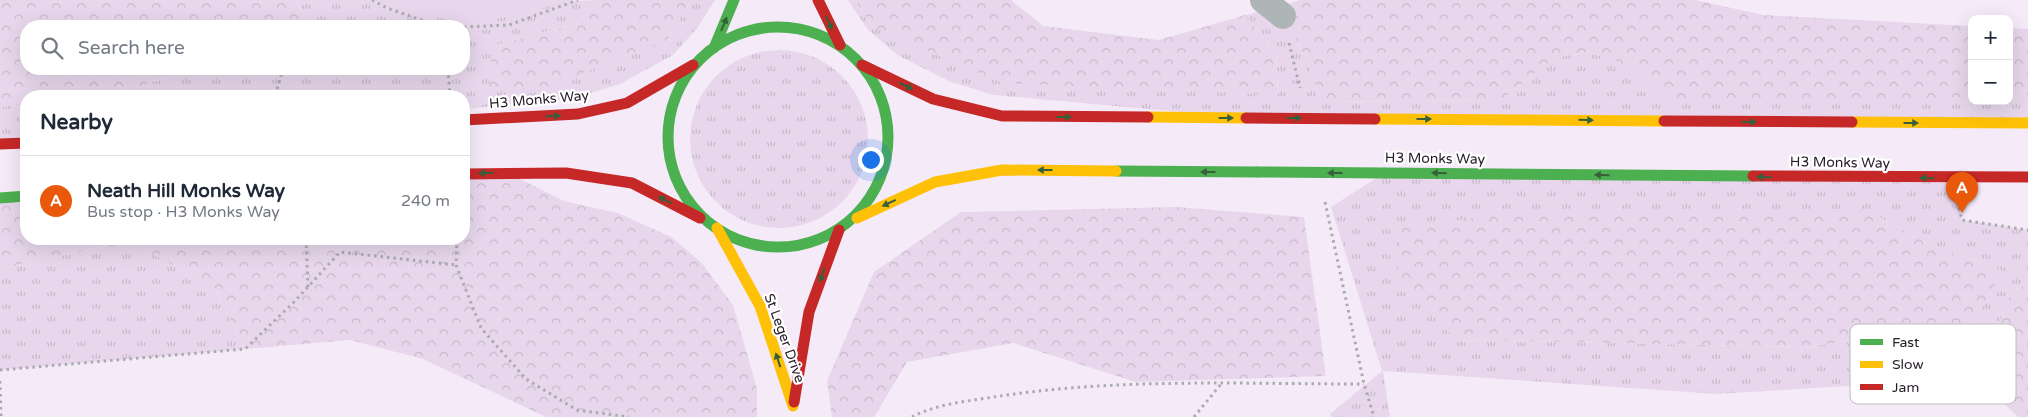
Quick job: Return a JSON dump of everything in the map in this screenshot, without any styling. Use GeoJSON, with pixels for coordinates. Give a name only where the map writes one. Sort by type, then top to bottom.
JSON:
{"type":"FeatureCollection","features":[{"type":"Feature","properties":{"kind":"main road"},"geometry":{"type":"LineString","coordinates":[[714,48],[734,0]]}},
{"type":"Feature","properties":{"kind":"main road"},"geometry":{"type":"LineString","coordinates":[[818,0],[840,45]]}},
{"type":"Feature","properties":{"kind":"main road"},"geometry":{"type":"LineString","coordinates":[[470,174],[566,172],[632,183],[740,240],[791,247],[816,241],[839,230],[870,199],[883,174],[889,145],[887,117],[878,89],[862,65],[840,45],[820,35],[806,31],[776,27],[754,29],[733,36],[714,48],[696,63],[682,84],[672,108],[668,133],[670,158],[678,182],[691,204],[713,225]]}},
{"type":"Feature","properties":{"kind":"main road","name":"H3 Monks Way"},"geometry":{"type":"LineString","coordinates":[[470,120],[578,114],[628,103],[696,63]]}},
{"type":"Feature","properties":{"kind":"main road"},"geometry":{"type":"LineString","coordinates":[[862,65],[933,98],[1002,116],[2028,123]]}},
{"type":"Feature","properties":{"kind":"main road"},"geometry":{"type":"LineString","coordinates":[[0,144],[20,143]]}},
{"type":"Feature","properties":{"kind":"main road","name":"H3 Monks Way"},"geometry":{"type":"LineString","coordinates":[[851,220],[935,182],[1002,170],[1952,178],[2028,177]]}},
{"type":"Feature","properties":{"kind":"main road"},"geometry":{"type":"LineString","coordinates":[[0,198],[20,196]]}},
{"type":"Feature","properties":{"kind":"main road","name":"St Leger Drive"},"geometry":{"type":"LineString","coordinates":[[713,225],[760,306],[793,412]]}},
{"type":"Feature","properties":{"kind":"main road","name":"St Leger Drive"},"geometry":{"type":"LineString","coordinates":[[793,412],[809,312],[839,230]]}},
{"type":"Feature","properties":{"kind":"street"},"geometry":{"type":"LineString","coordinates":[[1263,0],[1283,16]]}},
{"type":"Feature","properties":{"kind":"path"},"geometry":{"type":"LineString","coordinates":[[372,0],[387,8],[422,20]]}},
{"type":"Feature","properties":{"kind":"path"},"geometry":{"type":"LineString","coordinates":[[470,27],[509,25],[578,0]]}},
{"type":"Feature","properties":{"kind":"path"},"geometry":{"type":"LineString","coordinates":[[1283,16],[1301,93]]}},
{"type":"Feature","properties":{"kind":"path"},"geometry":{"type":"LineString","coordinates":[[277,89],[281,75]]}},
{"type":"Feature","properties":{"kind":"path"},"geometry":{"type":"LineString","coordinates":[[448,75],[450,90]]}},
{"type":"Feature","properties":{"kind":"path"},"geometry":{"type":"LineString","coordinates":[[1952,178],[1962,220],[2028,230]]}},
{"type":"Feature","properties":{"kind":"path"},"geometry":{"type":"LineString","coordinates":[[1324,199],[1364,384],[1374,417]]}},
{"type":"Feature","properties":{"kind":"path"},"geometry":{"type":"LineString","coordinates":[[306,245],[308,287]]}},
{"type":"Feature","properties":{"kind":"path"},"geometry":{"type":"LineString","coordinates":[[457,245],[456,265],[481,328],[526,380],[577,410],[629,417]]}},
{"type":"Feature","properties":{"kind":"path"},"geometry":{"type":"LineString","coordinates":[[0,370],[245,349],[308,287],[340,252],[456,265]]}},
{"type":"Feature","properties":{"kind":"path"},"geometry":{"type":"LineString","coordinates":[[0,381],[1,417]]}},
{"type":"Feature","properties":{"kind":"path"},"geometry":{"type":"LineString","coordinates":[[912,417],[950,404],[1041,390],[1136,382],[1364,384]]}},
{"type":"Feature","properties":{"kind":"path"},"geometry":{"type":"LineString","coordinates":[[1194,417],[1222,384]]}},
{"type":"Feature","properties":{"kind":"green space"},"geometry":{"type":"Polygon","coordinates":[[[0,0],[294,0],[306,19],[20,20],[20,75],[181,75],[122,90],[20,90],[20,105],[0,107],[0,0]]]}},
{"type":"Feature","properties":{"kind":"green space"},"geometry":{"type":"Polygon","coordinates":[[[294,0],[372,0],[387,8],[600,0],[576,24],[492,46],[667,40],[691,0],[715,0],[698,27],[673,55],[620,84],[575,98],[470,108],[470,90],[122,90],[181,75],[470,75],[470,20],[305,20],[306,19],[294,0]]]}},
{"type":"Feature","properties":{"kind":"green space"},"geometry":{"type":"Polygon","coordinates":[[[372,0],[578,0],[473,24],[470,23],[470,20],[452,20],[387,8],[372,0]]]}},
{"type":"Feature","properties":{"kind":"green space"},"geometry":{"type":"Polygon","coordinates":[[[600,0],[691,0],[667,40],[531,94],[489,89],[492,46],[576,24],[600,0]]]}},
{"type":"Feature","properties":{"kind":"green space"},"geometry":{"type":"Polygon","coordinates":[[[848,0],[855,0],[872,27],[1278,95],[1276,55],[1245,15],[1274,8],[1296,38],[1314,79],[1321,102],[1501,100],[1554,58],[1586,52],[1617,61],[1644,77],[1968,97],[1968,105],[2013,105],[2013,96],[2028,89],[2028,123],[1246,118],[993,95],[951,82],[899,56],[868,30],[848,0]]]}},
{"type":"Feature","properties":{"kind":"green space"},"geometry":{"type":"Polygon","coordinates":[[[855,0],[1011,0],[1043,26],[1159,40],[1245,15],[1276,55],[1278,95],[1002,83],[872,27],[855,0]]]}},
{"type":"Feature","properties":{"kind":"green space"},"geometry":{"type":"Polygon","coordinates":[[[1300,0],[1696,0],[1763,15],[1968,26],[1968,97],[1678,103],[1644,77],[1617,61],[1586,52],[1554,58],[1501,100],[1321,102],[1314,79],[1296,38],[1274,8],[1300,0]]]}},
{"type":"Feature","properties":{"kind":"green space"},"geometry":{"type":"Polygon","coordinates":[[[2013,28],[2028,29],[2028,89],[2013,96],[2013,28]]]}},
{"type":"Feature","properties":{"kind":"green space"},"geometry":{"type":"Polygon","coordinates":[[[779,50],[813,57],[828,65],[842,76],[853,90],[861,105],[868,139],[861,173],[853,188],[842,202],[828,213],[813,221],[779,228],[745,221],[730,213],[716,202],[705,188],[697,173],[690,139],[697,105],[705,90],[716,76],[730,65],[745,57],[779,50]]]}},
{"type":"Feature","properties":{"kind":"green space"},"geometry":{"type":"Polygon","coordinates":[[[20,105],[20,143],[0,144],[0,107],[20,105]]]}},
{"type":"Feature","properties":{"kind":"green space"},"geometry":{"type":"Polygon","coordinates":[[[508,173],[564,201],[618,213],[671,237],[701,262],[733,305],[757,389],[757,417],[546,417],[423,359],[350,340],[245,349],[214,287],[136,245],[470,245],[470,174],[508,173]]]}},
{"type":"Feature","properties":{"kind":"green space"},"geometry":{"type":"Polygon","coordinates":[[[1384,173],[1952,178],[1962,220],[2028,230],[2028,282],[2010,296],[1999,324],[1961,324],[1974,322],[2002,271],[1928,244],[1867,210],[1456,340],[1806,347],[1850,340],[1850,386],[1717,394],[1383,371],[1390,417],[1331,417],[1330,414],[1382,371],[1331,207],[1384,173]]]}},
{"type":"Feature","properties":{"kind":"green space"},"geometry":{"type":"Polygon","coordinates":[[[20,196],[20,245],[111,245],[0,269],[0,198],[20,196]]]}},
{"type":"Feature","properties":{"kind":"green space"},"geometry":{"type":"Polygon","coordinates":[[[1177,207],[1304,217],[1326,376],[1136,382],[1013,343],[907,362],[874,417],[832,417],[827,381],[874,272],[961,212],[1177,207]]]}},
{"type":"Feature","properties":{"kind":"green space"},"geometry":{"type":"Polygon","coordinates":[[[1867,210],[1928,244],[2002,271],[1975,322],[1961,324],[1850,324],[1850,340],[1806,347],[1456,340],[1397,278],[1402,226],[1536,212],[1867,210]]]}},
{"type":"Feature","properties":{"kind":"green space"},"geometry":{"type":"Polygon","coordinates":[[[111,245],[136,245],[214,287],[245,349],[0,370],[0,269],[111,245]]]}},
{"type":"Feature","properties":{"kind":"green space"},"geometry":{"type":"Polygon","coordinates":[[[2028,282],[2028,417],[2018,417],[2005,404],[2016,404],[2016,324],[1999,324],[2010,296],[2028,282]]]}},
{"type":"Feature","properties":{"kind":"traffic: fast"},"geometry":{"type":"LineString","coordinates":[[714,48],[734,0]]}},
{"type":"Feature","properties":{"kind":"traffic: fast"},"geometry":{"type":"LineString","coordinates":[[778,27],[799,29],[820,35],[856,59],[880,95],[886,116],[888,137],[886,158],[880,179],[856,215],[820,239],[799,245],[778,247],[757,245],[736,239],[700,215],[676,179],[670,158],[668,137],[670,116],[676,95],[700,59],[736,35],[757,29],[778,27]]}},
{"type":"Feature","properties":{"kind":"traffic: fast"},"geometry":{"type":"LineString","coordinates":[[1116,171],[1257,172]]}},
{"type":"Feature","properties":{"kind":"traffic: fast"},"geometry":{"type":"LineString","coordinates":[[1257,172],[1384,173]]}},
{"type":"Feature","properties":{"kind":"traffic: fast"},"geometry":{"type":"LineString","coordinates":[[1384,173],[1753,176]]}},
{"type":"Feature","properties":{"kind":"traffic: fast"},"geometry":{"type":"LineString","coordinates":[[0,198],[20,196]]}},
{"type":"Feature","properties":{"kind":"traffic: slow"},"geometry":{"type":"LineString","coordinates":[[1148,117],[1246,118]]}},
{"type":"Feature","properties":{"kind":"traffic: slow"},"geometry":{"type":"LineString","coordinates":[[1375,119],[1664,121]]}},
{"type":"Feature","properties":{"kind":"traffic: slow"},"geometry":{"type":"LineString","coordinates":[[1852,122],[2028,123]]}},
{"type":"Feature","properties":{"kind":"traffic: slow"},"geometry":{"type":"LineString","coordinates":[[857,218],[935,182],[1002,170],[1116,171]]}},
{"type":"Feature","properties":{"kind":"traffic: slow"},"geometry":{"type":"LineString","coordinates":[[717,228],[760,306],[793,406]]}},
{"type":"Feature","properties":{"kind":"traffic: jam"},"geometry":{"type":"LineString","coordinates":[[818,0],[840,45]]}},
{"type":"Feature","properties":{"kind":"traffic: jam"},"geometry":{"type":"LineString","coordinates":[[470,120],[578,114],[627,103],[693,65]]}},
{"type":"Feature","properties":{"kind":"traffic: jam"},"geometry":{"type":"LineString","coordinates":[[862,65],[933,99],[1002,116],[1148,117]]}},
{"type":"Feature","properties":{"kind":"traffic: jam"},"geometry":{"type":"LineString","coordinates":[[1246,118],[1375,119]]}},
{"type":"Feature","properties":{"kind":"traffic: jam"},"geometry":{"type":"LineString","coordinates":[[1664,121],[1852,122]]}},
{"type":"Feature","properties":{"kind":"traffic: jam"},"geometry":{"type":"LineString","coordinates":[[0,144],[20,143]]}},
{"type":"Feature","properties":{"kind":"traffic: jam"},"geometry":{"type":"LineString","coordinates":[[470,174],[566,173],[632,183],[700,218]]}},
{"type":"Feature","properties":{"kind":"traffic: jam"},"geometry":{"type":"LineString","coordinates":[[1753,176],[2028,177]]}},
{"type":"Feature","properties":{"kind":"traffic: jam"},"geometry":{"type":"LineString","coordinates":[[794,402],[809,312],[839,230]]}},
{"type":"Feature","properties":{"kind":"place","name":"Neath Hill Monks Way"},"geometry":{"type":"Point","coordinates":[1962,213]}}]}
